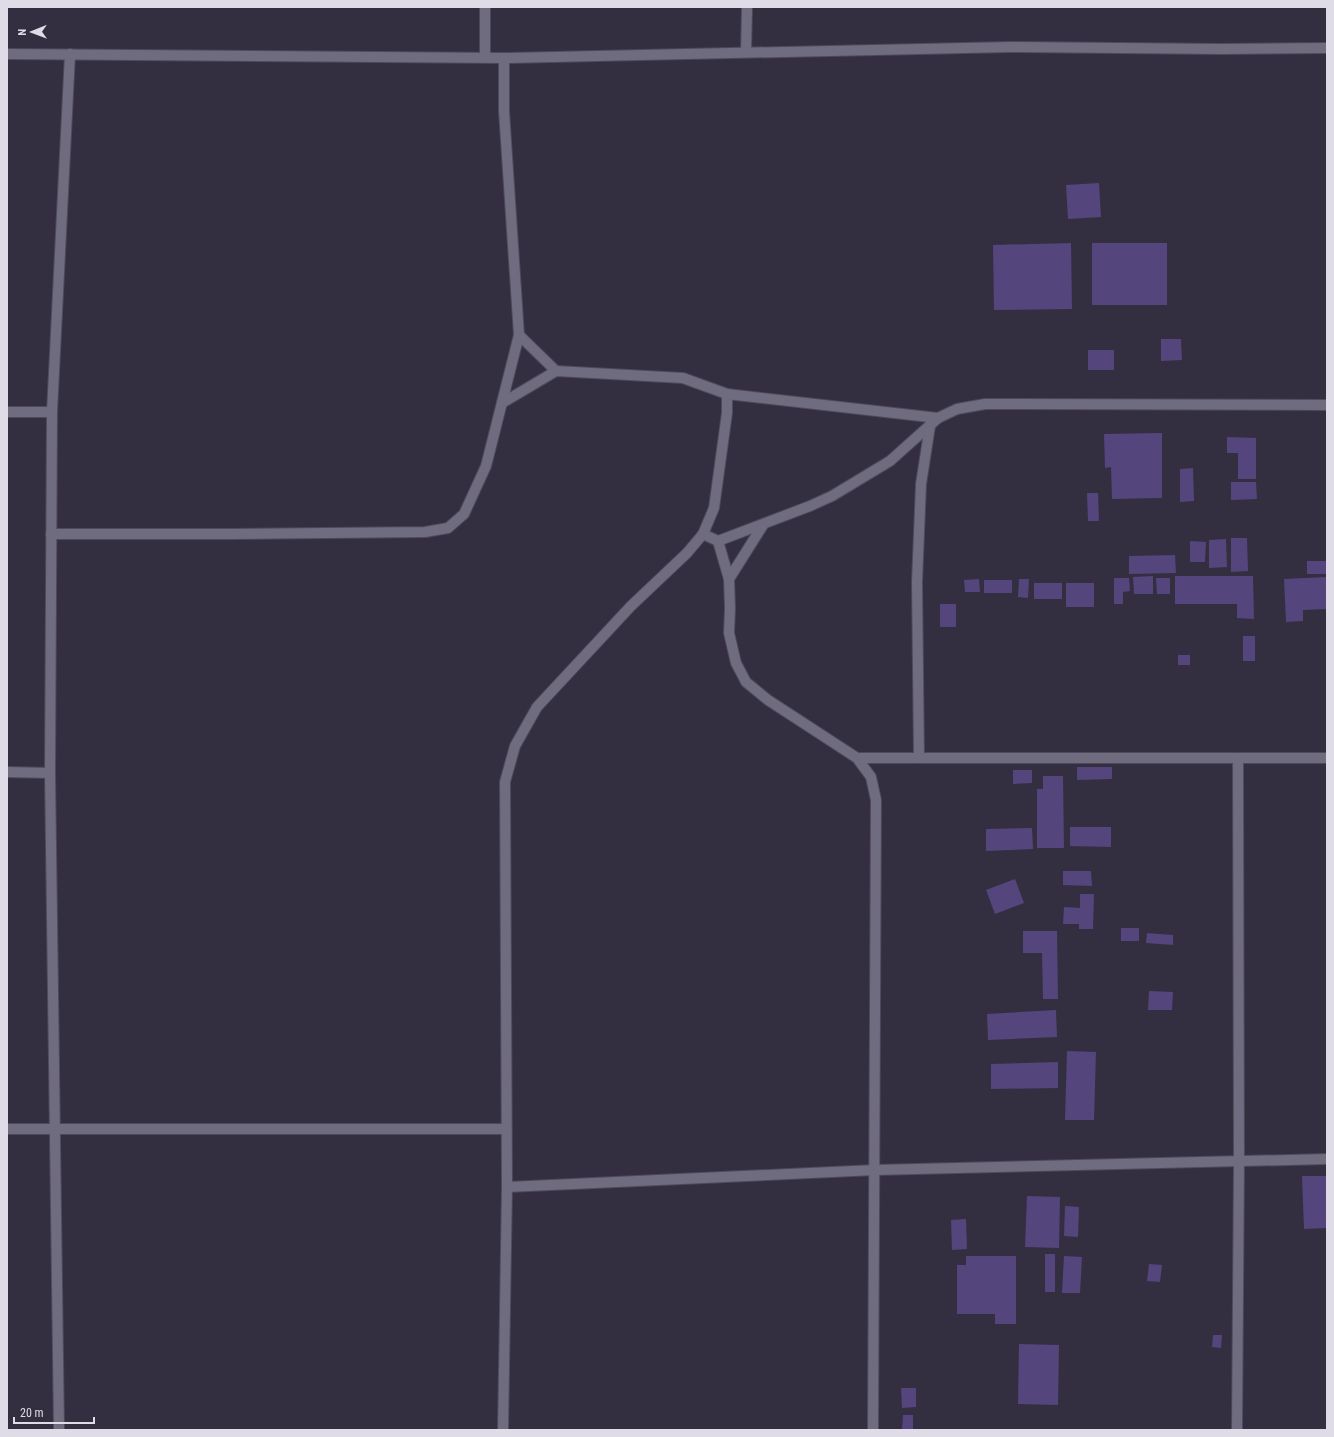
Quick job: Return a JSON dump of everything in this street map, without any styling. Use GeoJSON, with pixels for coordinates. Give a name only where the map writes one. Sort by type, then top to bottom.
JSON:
{"type":"FeatureCollection","features":[{"type":"Feature","properties":{"kind":"street"},"geometry":{"type":"LineString","coordinates":[[485,7],[485,57]]}},
{"type":"Feature","properties":{"kind":"street"},"geometry":{"type":"LineString","coordinates":[[746,52],[747,7]]}},
{"type":"Feature","properties":{"kind":"street"},"geometry":{"type":"LineString","coordinates":[[7,54],[504,58],[1010,46],[1222,49],[1327,48]]}},
{"type":"Feature","properties":{"kind":"street"},"geometry":{"type":"LineString","coordinates":[[59,1430],[50,773],[51,534],[52,412],[70,54]]}},
{"type":"Feature","properties":{"kind":"street"},"geometry":{"type":"LineString","coordinates":[[51,534],[425,532],[448,528],[464,514],[486,466],[518,335],[504,112],[504,58]]}},
{"type":"Feature","properties":{"kind":"street"},"geometry":{"type":"LineString","coordinates":[[518,335],[556,371]]}},
{"type":"Feature","properties":{"kind":"street"},"geometry":{"type":"LineString","coordinates":[[502,403],[556,371],[683,378],[727,394],[938,418]]}},
{"type":"Feature","properties":{"kind":"street"},"geometry":{"type":"LineString","coordinates":[[503,1430],[507,1187],[505,782],[515,746],[538,707],[632,606],[687,554],[703,534],[715,503],[727,413],[727,394]]}},
{"type":"Feature","properties":{"kind":"street"},"geometry":{"type":"LineString","coordinates":[[703,534],[718,540],[763,525],[810,506],[851,485],[890,460],[938,418],[957,409],[985,404],[1327,405]]}},
{"type":"Feature","properties":{"kind":"street"},"geometry":{"type":"LineString","coordinates":[[7,412],[52,412]]}},
{"type":"Feature","properties":{"kind":"street"},"geometry":{"type":"LineString","coordinates":[[919,758],[917,582],[921,484],[930,426]]}},
{"type":"Feature","properties":{"kind":"street"},"geometry":{"type":"LineString","coordinates":[[729,579],[763,525]]}},
{"type":"Feature","properties":{"kind":"street"},"geometry":{"type":"LineString","coordinates":[[718,540],[729,579],[729,633],[736,663],[746,682],[768,700],[857,758],[871,777],[876,800],[873,1430]]}},
{"type":"Feature","properties":{"kind":"street"},"geometry":{"type":"LineString","coordinates":[[857,758],[1327,758]]}},
{"type":"Feature","properties":{"kind":"street"},"geometry":{"type":"LineString","coordinates":[[1237,1430],[1239,1162],[1238,758]]}},
{"type":"Feature","properties":{"kind":"street"},"geometry":{"type":"LineString","coordinates":[[7,772],[50,773]]}},
{"type":"Feature","properties":{"kind":"street"},"geometry":{"type":"LineString","coordinates":[[7,1129],[506,1129]]}},
{"type":"Feature","properties":{"kind":"street"},"geometry":{"type":"LineString","coordinates":[[507,1187],[874,1170],[1327,1159]]}},
{"type":"Feature","properties":{"kind":"building"},"geometry":{"type":"Polygon","coordinates":[[[1099,183],[1101,217],[1068,219],[1066,185],[1099,183]]]}},
{"type":"Feature","properties":{"kind":"building"},"geometry":{"type":"Polygon","coordinates":[[[1071,243],[1072,309],[994,310],[993,245],[1071,243]]]}},
{"type":"Feature","properties":{"kind":"building"},"geometry":{"type":"Polygon","coordinates":[[[1092,243],[1167,243],[1167,305],[1092,305],[1092,243]]]}},
{"type":"Feature","properties":{"kind":"building"},"geometry":{"type":"Polygon","coordinates":[[[1161,339],[1181,339],[1182,360],[1161,361],[1161,339]]]}},
{"type":"Feature","properties":{"kind":"building"},"geometry":{"type":"Polygon","coordinates":[[[1088,350],[1114,350],[1114,370],[1088,370],[1088,350]]]}},
{"type":"Feature","properties":{"kind":"building"},"geometry":{"type":"Polygon","coordinates":[[[1162,433],[1162,498],[1112,499],[1111,467],[1105,468],[1104,434],[1162,433]]]}},
{"type":"Feature","properties":{"kind":"building"},"geometry":{"type":"Polygon","coordinates":[[[1227,437],[1256,438],[1256,479],[1238,479],[1238,453],[1227,453],[1227,437]]]}},
{"type":"Feature","properties":{"kind":"building"},"geometry":{"type":"Polygon","coordinates":[[[1193,468],[1194,501],[1180,502],[1180,469],[1193,468]]]}},
{"type":"Feature","properties":{"kind":"building"},"geometry":{"type":"Polygon","coordinates":[[[1231,482],[1256,482],[1257,499],[1231,500],[1231,482]]]}},
{"type":"Feature","properties":{"kind":"building"},"geometry":{"type":"Polygon","coordinates":[[[1087,493],[1098,493],[1099,521],[1088,521],[1087,493]]]}},
{"type":"Feature","properties":{"kind":"building"},"geometry":{"type":"Polygon","coordinates":[[[1231,538],[1247,538],[1248,571],[1231,572],[1231,538]]]}},
{"type":"Feature","properties":{"kind":"building"},"geometry":{"type":"Polygon","coordinates":[[[1226,539],[1227,567],[1209,568],[1209,540],[1226,539]]]}},
{"type":"Feature","properties":{"kind":"building"},"geometry":{"type":"Polygon","coordinates":[[[1190,541],[1206,542],[1205,562],[1190,562],[1190,541]]]}},
{"type":"Feature","properties":{"kind":"building"},"geometry":{"type":"Polygon","coordinates":[[[1175,555],[1176,573],[1129,574],[1129,556],[1175,555]]]}},
{"type":"Feature","properties":{"kind":"building"},"geometry":{"type":"Polygon","coordinates":[[[1307,561],[1327,561],[1327,574],[1307,574],[1307,561]]]}},
{"type":"Feature","properties":{"kind":"building"},"geometry":{"type":"Polygon","coordinates":[[[1153,576],[1153,594],[1134,594],[1133,577],[1153,576]]]}},
{"type":"Feature","properties":{"kind":"building"},"geometry":{"type":"Polygon","coordinates":[[[1175,576],[1253,576],[1254,619],[1237,618],[1237,604],[1175,604],[1175,576]]]}},
{"type":"Feature","properties":{"kind":"building"},"geometry":{"type":"Polygon","coordinates":[[[1327,577],[1327,609],[1303,610],[1303,621],[1286,622],[1284,579],[1327,577]]]}},
{"type":"Feature","properties":{"kind":"building"},"geometry":{"type":"Polygon","coordinates":[[[1114,578],[1129,578],[1130,591],[1123,592],[1123,604],[1114,604],[1114,578]]]}},
{"type":"Feature","properties":{"kind":"building"},"geometry":{"type":"Polygon","coordinates":[[[1156,578],[1170,578],[1170,594],[1157,594],[1156,578]]]}},
{"type":"Feature","properties":{"kind":"building"},"geometry":{"type":"Polygon","coordinates":[[[979,579],[980,592],[965,592],[964,580],[979,579]]]}},
{"type":"Feature","properties":{"kind":"building"},"geometry":{"type":"Polygon","coordinates":[[[1019,579],[1029,579],[1028,598],[1018,597],[1019,579]]]}},
{"type":"Feature","properties":{"kind":"building"},"geometry":{"type":"Polygon","coordinates":[[[984,580],[1012,580],[1012,593],[984,593],[984,580]]]}},
{"type":"Feature","properties":{"kind":"building"},"geometry":{"type":"Polygon","coordinates":[[[1034,583],[1062,583],[1062,599],[1034,599],[1034,583]]]}},
{"type":"Feature","properties":{"kind":"building"},"geometry":{"type":"Polygon","coordinates":[[[1066,583],[1094,583],[1094,607],[1066,607],[1066,583]]]}},
{"type":"Feature","properties":{"kind":"building"},"geometry":{"type":"Polygon","coordinates":[[[940,604],[956,604],[956,627],[940,627],[940,604]]]}},
{"type":"Feature","properties":{"kind":"building"},"geometry":{"type":"Polygon","coordinates":[[[1243,636],[1255,636],[1255,661],[1243,661],[1243,636]]]}},
{"type":"Feature","properties":{"kind":"building"},"geometry":{"type":"Polygon","coordinates":[[[1178,655],[1190,655],[1190,665],[1178,665],[1178,655]]]}},
{"type":"Feature","properties":{"kind":"building"},"geometry":{"type":"Polygon","coordinates":[[[1077,767],[1112,767],[1112,779],[1077,780],[1077,767]]]}},
{"type":"Feature","properties":{"kind":"building"},"geometry":{"type":"Polygon","coordinates":[[[1013,770],[1032,770],[1032,783],[1013,784],[1013,770]]]}},
{"type":"Feature","properties":{"kind":"building"},"geometry":{"type":"Polygon","coordinates":[[[1043,776],[1063,776],[1064,848],[1037,848],[1037,789],[1043,789],[1043,776]]]}},
{"type":"Feature","properties":{"kind":"building"},"geometry":{"type":"Polygon","coordinates":[[[1070,827],[1111,827],[1111,847],[1070,846],[1070,827]]]}},
{"type":"Feature","properties":{"kind":"building"},"geometry":{"type":"Polygon","coordinates":[[[1032,828],[1033,849],[986,851],[986,829],[1032,828]]]}},
{"type":"Feature","properties":{"kind":"building"},"geometry":{"type":"Polygon","coordinates":[[[1063,871],[1091,871],[1092,886],[1063,885],[1063,871]]]}},
{"type":"Feature","properties":{"kind":"building"},"geometry":{"type":"Polygon","coordinates":[[[1015,879],[1024,903],[995,914],[986,890],[1015,879]]]}},
{"type":"Feature","properties":{"kind":"building"},"geometry":{"type":"Polygon","coordinates":[[[1080,894],[1094,894],[1093,929],[1079,929],[1079,924],[1063,924],[1064,907],[1080,908],[1080,894]]]}},
{"type":"Feature","properties":{"kind":"building"},"geometry":{"type":"Polygon","coordinates":[[[1121,928],[1139,928],[1139,941],[1121,941],[1121,928]]]}},
{"type":"Feature","properties":{"kind":"building"},"geometry":{"type":"Polygon","coordinates":[[[1023,931],[1057,931],[1058,999],[1043,999],[1042,953],[1023,953],[1023,931]]]}},
{"type":"Feature","properties":{"kind":"building"},"geometry":{"type":"Polygon","coordinates":[[[1147,933],[1173,935],[1173,945],[1146,943],[1147,933]]]}},
{"type":"Feature","properties":{"kind":"building"},"geometry":{"type":"Polygon","coordinates":[[[1149,991],[1173,992],[1172,1010],[1148,1010],[1149,991]]]}},
{"type":"Feature","properties":{"kind":"building"},"geometry":{"type":"Polygon","coordinates":[[[1056,1010],[1057,1037],[988,1040],[987,1014],[1056,1010]]]}},
{"type":"Feature","properties":{"kind":"building"},"geometry":{"type":"Polygon","coordinates":[[[1067,1051],[1096,1052],[1094,1120],[1065,1120],[1067,1051]]]}},
{"type":"Feature","properties":{"kind":"building"},"geometry":{"type":"Polygon","coordinates":[[[1058,1062],[1058,1088],[991,1089],[991,1064],[1058,1062]]]}},
{"type":"Feature","properties":{"kind":"building"},"geometry":{"type":"Polygon","coordinates":[[[1302,1176],[1327,1176],[1327,1228],[1304,1229],[1302,1176]]]}},
{"type":"Feature","properties":{"kind":"building"},"geometry":{"type":"Polygon","coordinates":[[[1027,1196],[1060,1197],[1059,1248],[1025,1247],[1027,1196]]]}},
{"type":"Feature","properties":{"kind":"building"},"geometry":{"type":"Polygon","coordinates":[[[1065,1206],[1079,1207],[1078,1237],[1064,1236],[1065,1206]]]}},
{"type":"Feature","properties":{"kind":"building"},"geometry":{"type":"Polygon","coordinates":[[[966,1219],[967,1249],[952,1250],[951,1220],[966,1219]]]}},
{"type":"Feature","properties":{"kind":"building"},"geometry":{"type":"Polygon","coordinates":[[[1045,1254],[1055,1254],[1055,1292],[1045,1292],[1045,1254]]]}},
{"type":"Feature","properties":{"kind":"building"},"geometry":{"type":"Polygon","coordinates":[[[966,1256],[1016,1256],[1016,1324],[995,1324],[995,1314],[957,1314],[957,1265],[966,1265],[966,1256]]]}},
{"type":"Feature","properties":{"kind":"building"},"geometry":{"type":"Polygon","coordinates":[[[1064,1256],[1082,1257],[1080,1293],[1062,1293],[1064,1256]]]}},
{"type":"Feature","properties":{"kind":"building"},"geometry":{"type":"Polygon","coordinates":[[[1149,1264],[1162,1265],[1160,1282],[1147,1281],[1149,1264]]]}},
{"type":"Feature","properties":{"kind":"building"},"geometry":{"type":"Polygon","coordinates":[[[1213,1335],[1222,1335],[1221,1348],[1212,1347],[1213,1335]]]}},
{"type":"Feature","properties":{"kind":"building"},"geometry":{"type":"Polygon","coordinates":[[[1019,1344],[1059,1345],[1058,1405],[1018,1404],[1019,1344]]]}},
{"type":"Feature","properties":{"kind":"building"},"geometry":{"type":"Polygon","coordinates":[[[901,1388],[916,1388],[916,1407],[902,1408],[901,1388]]]}},
{"type":"Feature","properties":{"kind":"building"},"geometry":{"type":"Polygon","coordinates":[[[903,1415],[913,1415],[913,1430],[902,1430],[903,1415]]]}}]}
